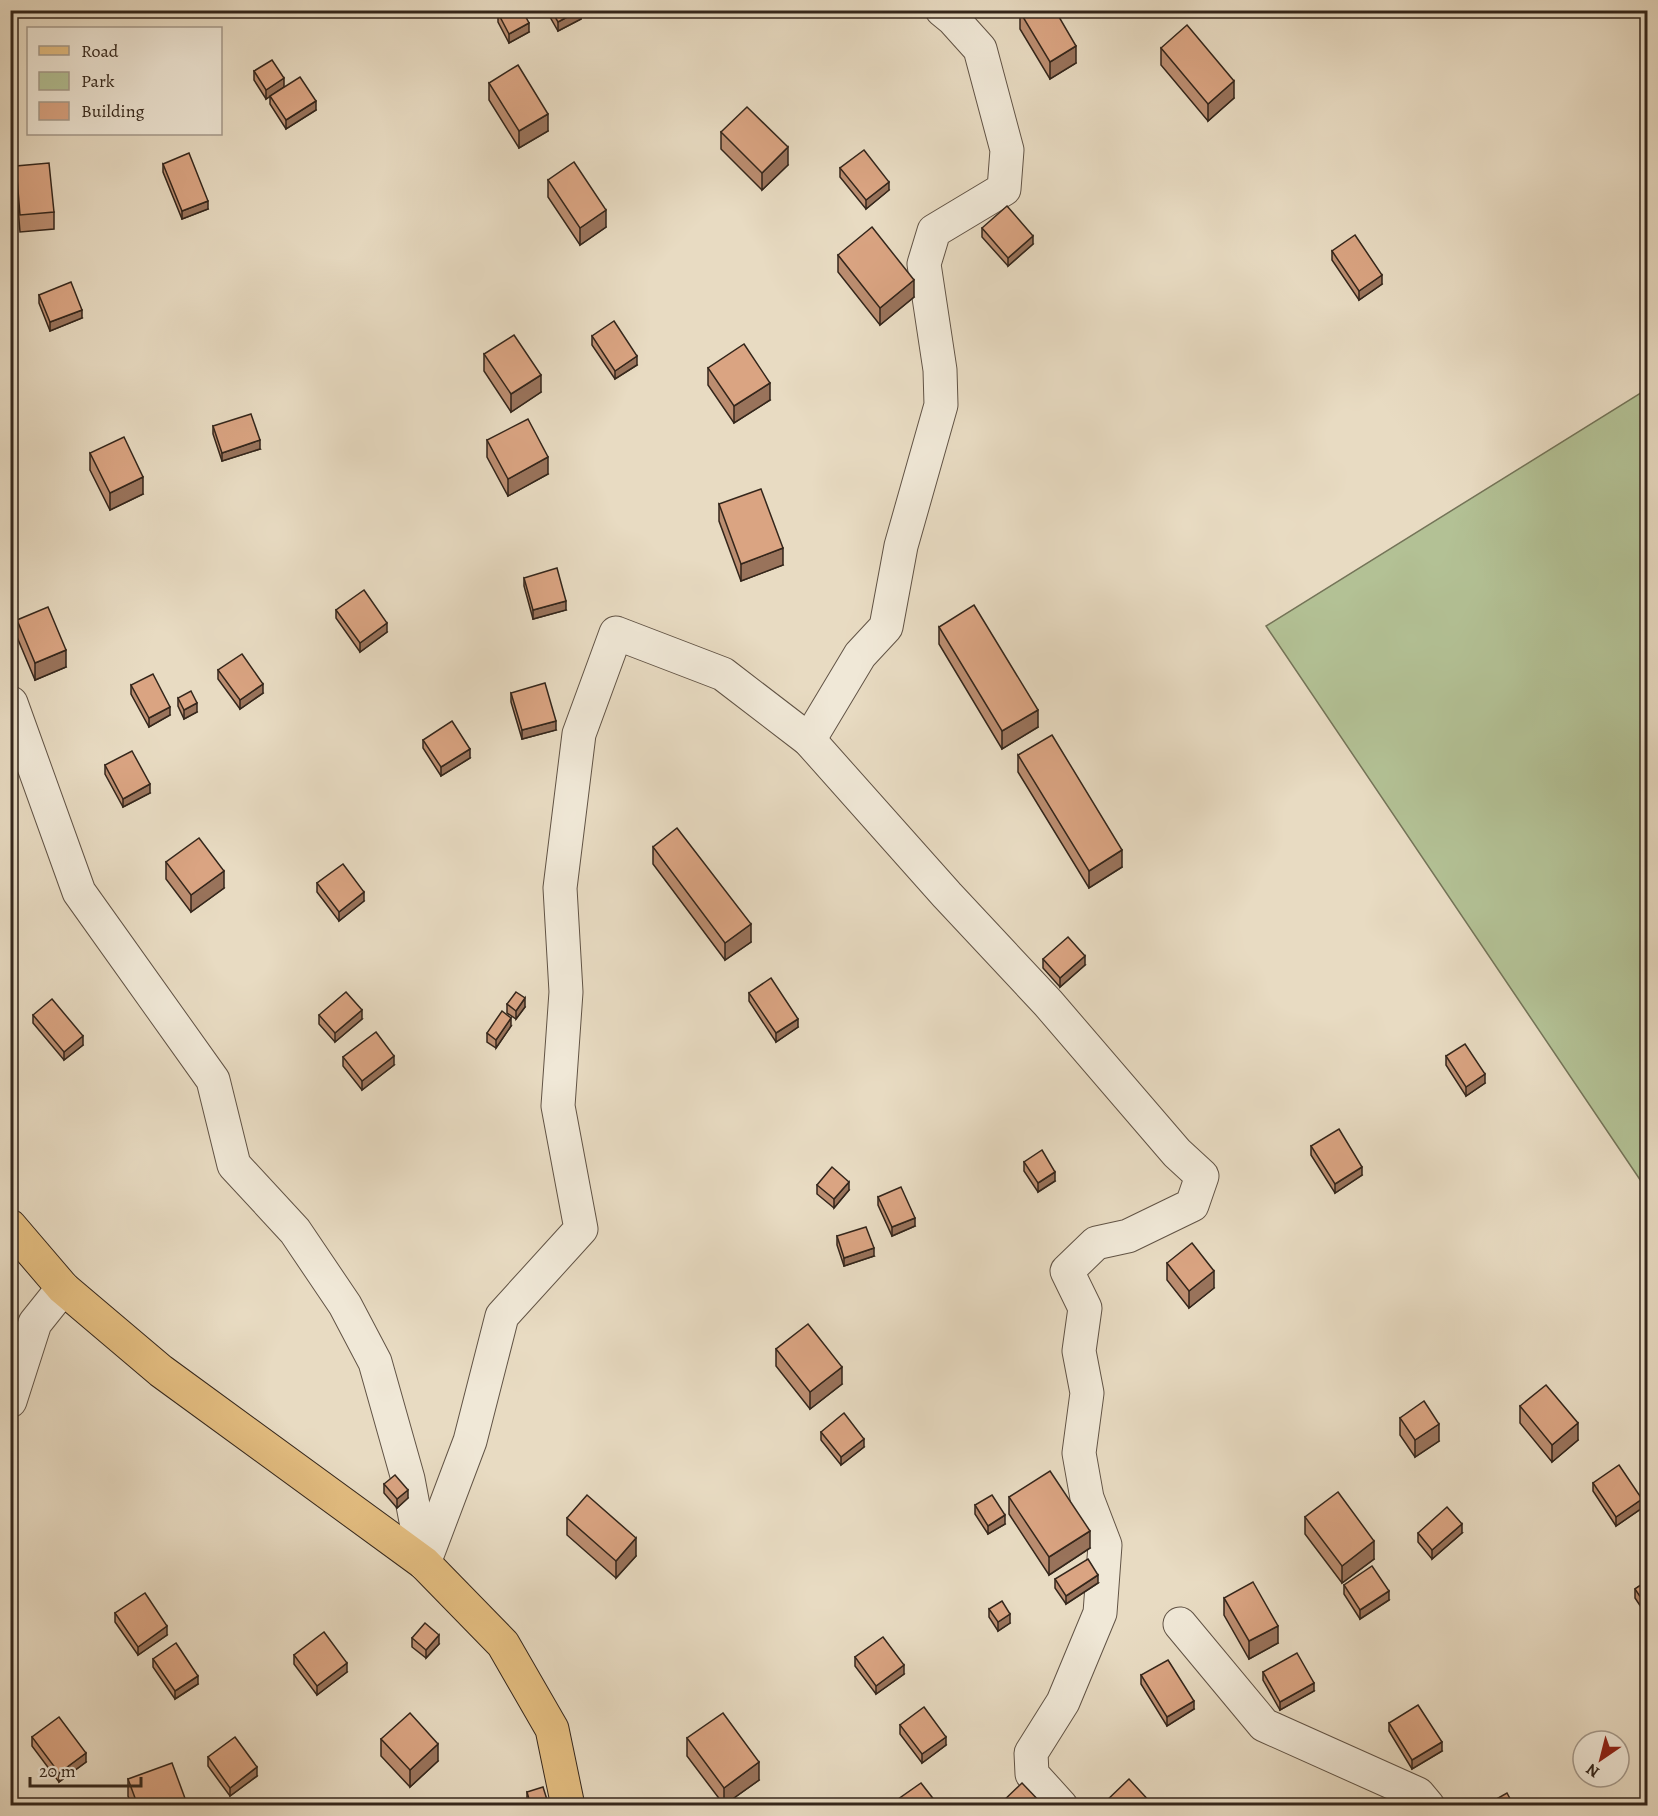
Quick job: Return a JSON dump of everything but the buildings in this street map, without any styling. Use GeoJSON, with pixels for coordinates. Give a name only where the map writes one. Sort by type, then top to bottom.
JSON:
{"type":"FeatureCollection","features":[{"type":"Feature","properties":{"kind":"main road"},"geometry":{"type":"LineString","coordinates":[[10,1226],[63,1288],[161,1371],[424,1563],[503,1644],[552,1729],[568,1806]]}},
{"type":"Feature","properties":{"kind":"street"},"geometry":{"type":"LineString","coordinates":[[809,740],[860,655],[886,627],[901,546],[941,405],[940,370],[924,264],[934,231],[1004,189],[1007,150],[980,48],[942,10]]}},
{"type":"Feature","properties":{"kind":"street"},"geometry":{"type":"LineString","coordinates":[[424,1563],[470,1441],[502,1316],[581,1229],[558,1106],[566,992],[560,888],[579,734],[616,633],[723,674],[809,740],[947,895],[1048,1003],[1177,1153],[1202,1176],[1192,1205],[1128,1236],[1096,1243],[1067,1271],[1085,1308],[1079,1351],[1087,1393],[1079,1453],[1087,1498],[1105,1545],[1100,1613],[1064,1702],[1031,1754],[1032,1774],[1061,1806]]}},
{"type":"Feature","properties":{"kind":"street"},"geometry":{"type":"LineString","coordinates":[[11,703],[80,892],[213,1080],[234,1165],[295,1231],[345,1305],[375,1362],[408,1479],[424,1563]]}},
{"type":"Feature","properties":{"kind":"street"},"geometry":{"type":"LineString","coordinates":[[10,1401],[35,1323],[63,1288]]}},
{"type":"Feature","properties":{"kind":"street"},"geometry":{"type":"LineString","coordinates":[[1180,1624],[1264,1725],[1418,1794],[1428,1806]]}},
{"type":"Feature","properties":{"kind":"green space"},"geometry":{"type":"Polygon","coordinates":[[[1647,389],[1647,1190],[1266,626],[1647,389]]]}}]}
